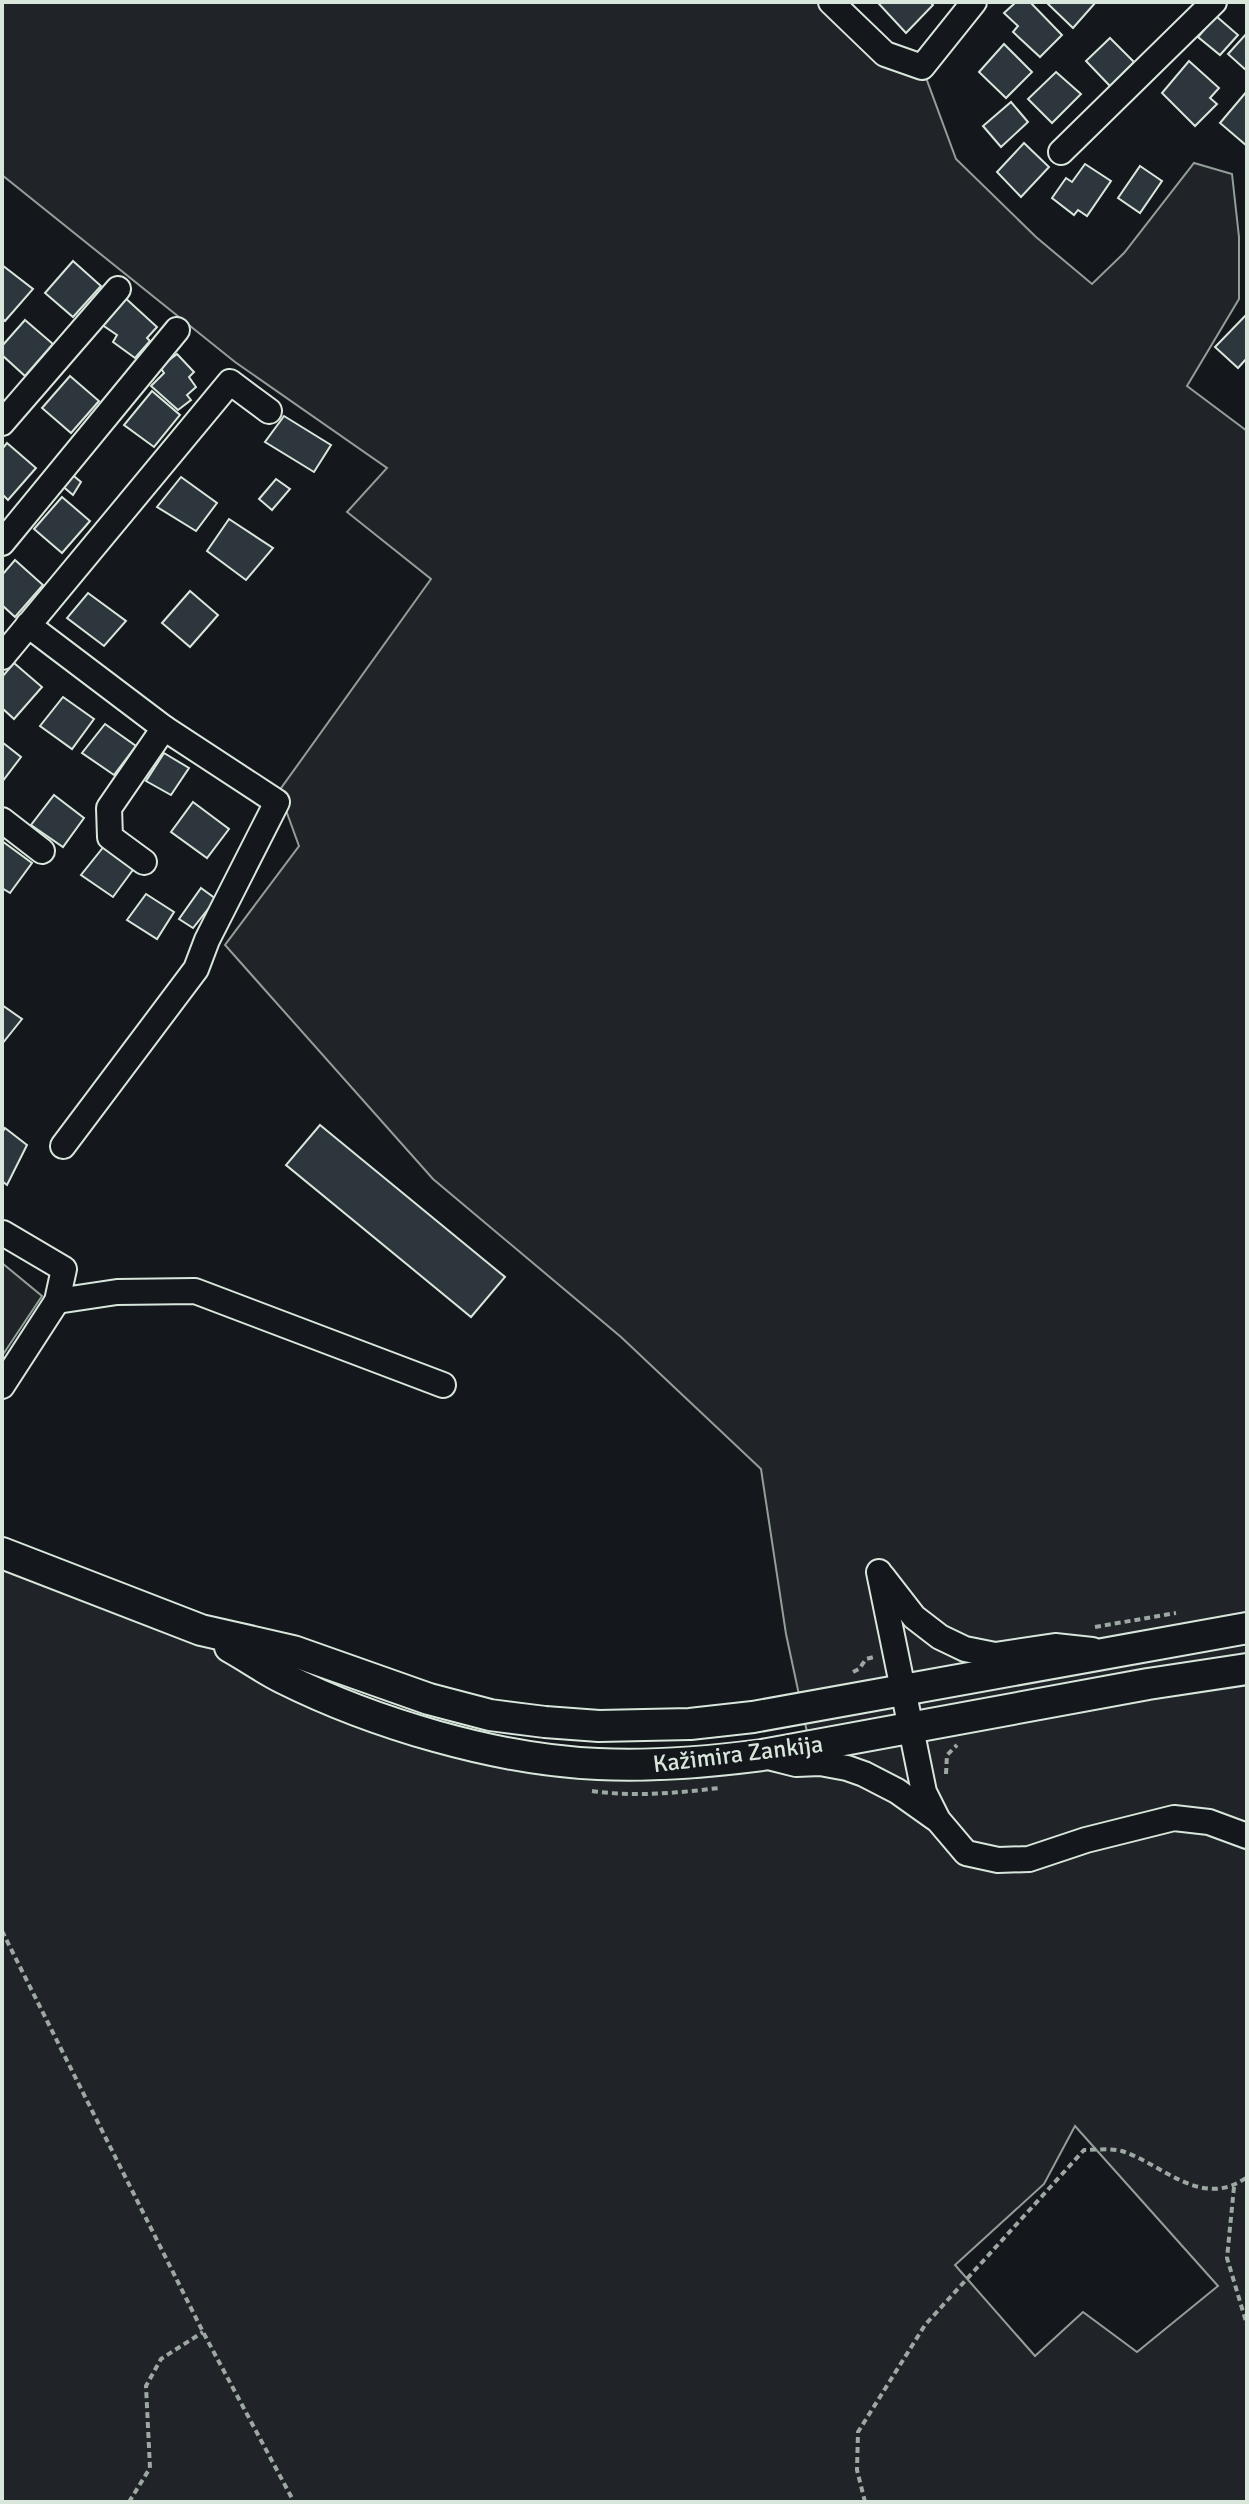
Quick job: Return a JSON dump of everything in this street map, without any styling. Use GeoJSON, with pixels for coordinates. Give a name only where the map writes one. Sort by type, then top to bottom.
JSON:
{"type":"FeatureCollection","features":[{"type":"Feature","properties":{"kind":"main road","name":"Kažimira Zankija"},"geometry":{"type":"LineString","coordinates":[[2,1553],[201,1630],[293,1651],[429,1699],[490,1715],[599,1726],[713,1722],[1247,1628]]}},
{"type":"Feature","properties":{"kind":"main road","name":"Kažimira Zankija"},"geometry":{"type":"LineString","coordinates":[[201,1630],[283,1678],[346,1705],[422,1731],[482,1748],[597,1764],[706,1763],[762,1755],[1148,1684],[1247,1669]]}},
{"type":"Feature","properties":{"kind":"street"},"geometry":{"type":"LineString","coordinates":[[831,2],[885,54],[922,67],[974,2]]}},
{"type":"Feature","properties":{"kind":"street"},"geometry":{"type":"LineString","coordinates":[[1061,152],[1214,2]]}},
{"type":"Feature","properties":{"kind":"street"},"geometry":{"type":"LineString","coordinates":[[2,423],[118,289]]}},
{"type":"Feature","properties":{"kind":"street"},"geometry":{"type":"LineString","coordinates":[[2,543],[177,330]]}},
{"type":"Feature","properties":{"kind":"street"},"geometry":{"type":"LineString","coordinates":[[2,657],[230,382],[269,411]]}},
{"type":"Feature","properties":{"kind":"street"},"geometry":{"type":"LineString","coordinates":[[28,625],[164,728],[277,802],[207,940],[196,969],[63,1146]]}},
{"type":"Feature","properties":{"kind":"street"},"geometry":{"type":"LineString","coordinates":[[144,862],[110,837],[109,808],[164,728]]}},
{"type":"Feature","properties":{"kind":"street"},"geometry":{"type":"LineString","coordinates":[[2,820],[42,851]]}},
{"type":"Feature","properties":{"kind":"street"},"geometry":{"type":"LineString","coordinates":[[2,1386],[57,1301],[64,1269],[3,1233]]}},
{"type":"Feature","properties":{"kind":"street"},"geometry":{"type":"LineString","coordinates":[[57,1301],[117,1292],[195,1291],[443,1385]]}},
{"type":"Feature","properties":{"kind":"street"},"geometry":{"type":"LineString","coordinates":[[1111,1652],[1055,1646],[995,1655],[965,1649],[940,1637],[914,1617],[879,1572],[924,1792],[938,1820],[966,1853],[998,1860],[1029,1859],[1086,1840],[1174,1818],[1209,1822],[1247,1836]]}},
{"type":"Feature","properties":{"kind":"street"},"geometry":{"type":"LineString","coordinates":[[762,1755],[796,1764],[820,1763],[864,1774],[897,1791],[938,1820]]}},
{"type":"Feature","properties":{"kind":"path"},"geometry":{"type":"LineString","coordinates":[[946,1774],[947,1755]]}},
{"type":"Feature","properties":{"kind":"path"},"geometry":{"type":"LineString","coordinates":[[2,1931],[203,2332],[294,2502]]}},
{"type":"Feature","properties":{"kind":"path"},"geometry":{"type":"LineString","coordinates":[[865,2502],[857,2470],[858,2432],[925,2325],[1084,2150],[1120,2150],[1200,2189],[1234,2187],[1247,2177]]}},
{"type":"Feature","properties":{"kind":"path"},"geometry":{"type":"LineString","coordinates":[[1234,2187],[1227,2258],[1247,2325]]}},
{"type":"Feature","properties":{"kind":"path"},"geometry":{"type":"LineString","coordinates":[[129,2502],[150,2468],[146,2386],[161,2359],[203,2332]]}},
{"type":"Feature","properties":{"kind":"shaded area"},"geometry":{"type":"Polygon","coordinates":[[[2,2],[831,2],[922,67],[956,159],[1036,237],[1092,284],[1124,253],[1194,163],[1232,174],[1239,237],[1239,299],[1187,386],[1247,431],[1247,2502],[2,2502],[2,1553],[283,1678],[537,1758],[810,1746],[786,1634],[761,1469],[621,1337],[433,1179],[225,945],[299,846],[279,791],[431,579],[347,512],[387,468],[235,362],[2,175],[2,2]],[[1075,2126],[1044,2184],[955,2265],[1035,2356],[1083,2312],[1137,2352],[1218,2286],[1075,2126]]]}},
{"type":"Feature","properties":{"kind":"shaded area"},"geometry":{"type":"Polygon","coordinates":[[[2,1263],[42,1296],[2,1356],[2,1263]]]}},
{"type":"Feature","properties":{"kind":"building"},"geometry":{"type":"Polygon","coordinates":[[[930,2],[933,5],[906,33],[879,4],[930,2]]]}},
{"type":"Feature","properties":{"kind":"building"},"geometry":{"type":"Polygon","coordinates":[[[1016,2],[1030,2],[1062,35],[1040,57],[1013,32],[1018,26],[1004,13],[1016,2]]]}},
{"type":"Feature","properties":{"kind":"building"},"geometry":{"type":"Polygon","coordinates":[[[1046,2],[1096,2],[1073,28],[1046,2]]]}},
{"type":"Feature","properties":{"kind":"building"},"geometry":{"type":"Polygon","coordinates":[[[1216,16],[1238,35],[1220,55],[1198,37],[1216,16]]]}},
{"type":"Feature","properties":{"kind":"building"},"geometry":{"type":"Polygon","coordinates":[[[1247,33],[1247,71],[1228,54],[1247,33]]]}},
{"type":"Feature","properties":{"kind":"building"},"geometry":{"type":"Polygon","coordinates":[[[1110,38],[1134,62],[1110,86],[1086,61],[1110,38]]]}},
{"type":"Feature","properties":{"kind":"building"},"geometry":{"type":"Polygon","coordinates":[[[1004,44],[1032,72],[1006,98],[979,72],[1004,44]]]}},
{"type":"Feature","properties":{"kind":"building"},"geometry":{"type":"Polygon","coordinates":[[[1189,61],[1219,88],[1210,98],[1217,104],[1195,126],[1162,93],[1189,61]]]}},
{"type":"Feature","properties":{"kind":"building"},"geometry":{"type":"Polygon","coordinates":[[[1056,72],[1081,94],[1052,123],[1028,99],[1056,72]]]}},
{"type":"Feature","properties":{"kind":"building"},"geometry":{"type":"Polygon","coordinates":[[[1247,91],[1247,146],[1220,123],[1247,91]]]}},
{"type":"Feature","properties":{"kind":"building"},"geometry":{"type":"Polygon","coordinates":[[[1011,102],[1028,122],[1001,147],[983,126],[1011,102]]]}},
{"type":"Feature","properties":{"kind":"building"},"geometry":{"type":"Polygon","coordinates":[[[1024,143],[1049,167],[1021,197],[997,172],[1024,143]]]}},
{"type":"Feature","properties":{"kind":"building"},"geometry":{"type":"Polygon","coordinates":[[[1085,164],[1111,181],[1087,216],[1078,210],[1074,215],[1052,198],[1066,178],[1072,182],[1085,164]]]}},
{"type":"Feature","properties":{"kind":"building"},"geometry":{"type":"Polygon","coordinates":[[[1140,166],[1162,181],[1140,213],[1118,198],[1140,166]]]}},
{"type":"Feature","properties":{"kind":"building"},"geometry":{"type":"Polygon","coordinates":[[[73,261],[101,286],[73,317],[45,293],[73,261]]]}},
{"type":"Feature","properties":{"kind":"building"},"geometry":{"type":"Polygon","coordinates":[[[2,265],[33,289],[5,321],[2,318],[2,265]]]}},
{"type":"Feature","properties":{"kind":"building"},"geometry":{"type":"Polygon","coordinates":[[[122,295],[157,327],[135,358],[113,342],[117,335],[98,322],[122,295]]]}},
{"type":"Feature","properties":{"kind":"building"},"geometry":{"type":"Polygon","coordinates":[[[1247,314],[1247,358],[1238,368],[1215,347],[1247,314]]]}},
{"type":"Feature","properties":{"kind":"building"},"geometry":{"type":"Polygon","coordinates":[[[25,320],[53,344],[25,376],[2,355],[2,346],[25,320]]]}},
{"type":"Feature","properties":{"kind":"building"},"geometry":{"type":"Polygon","coordinates":[[[177,354],[194,372],[189,377],[196,387],[187,395],[191,400],[178,410],[151,386],[164,373],[160,367],[177,354]]]}},
{"type":"Feature","properties":{"kind":"building"},"geometry":{"type":"Polygon","coordinates":[[[70,376],[99,401],[71,433],[42,408],[70,376]]]}},
{"type":"Feature","properties":{"kind":"building"},"geometry":{"type":"Polygon","coordinates":[[[152,391],[180,415],[154,447],[124,425],[152,391]]]}},
{"type":"Feature","properties":{"kind":"building"},"geometry":{"type":"Polygon","coordinates":[[[284,416],[331,445],[314,472],[265,442],[284,416]]]}},
{"type":"Feature","properties":{"kind":"building"},"geometry":{"type":"Polygon","coordinates":[[[7,443],[36,468],[8,500],[2,494],[2,449],[7,443]]]}},
{"type":"Feature","properties":{"kind":"building"},"geometry":{"type":"Polygon","coordinates":[[[69,472],[81,482],[73,495],[60,484],[69,472]]]}},
{"type":"Feature","properties":{"kind":"building"},"geometry":{"type":"Polygon","coordinates":[[[181,477],[217,503],[196,531],[157,507],[181,477]]]}},
{"type":"Feature","properties":{"kind":"building"},"geometry":{"type":"Polygon","coordinates":[[[276,479],[290,489],[272,510],[259,499],[276,479]]]}},
{"type":"Feature","properties":{"kind":"building"},"geometry":{"type":"Polygon","coordinates":[[[62,497],[90,521],[62,553],[34,529],[62,497]]]}},
{"type":"Feature","properties":{"kind":"building"},"geometry":{"type":"Polygon","coordinates":[[[229,519],[273,548],[246,580],[207,551],[229,519]]]}},
{"type":"Feature","properties":{"kind":"building"},"geometry":{"type":"Polygon","coordinates":[[[15,560],[43,585],[15,617],[2,605],[2,575],[15,560]]]}},
{"type":"Feature","properties":{"kind":"building"},"geometry":{"type":"Polygon","coordinates":[[[190,591],[218,615],[190,647],[162,623],[190,591]]]}},
{"type":"Feature","properties":{"kind":"building"},"geometry":{"type":"Polygon","coordinates":[[[88,593],[126,621],[104,646],[67,618],[88,593]]]}},
{"type":"Feature","properties":{"kind":"building"},"geometry":{"type":"Polygon","coordinates":[[[14,663],[42,687],[14,719],[2,708],[2,677],[14,663]]]}},
{"type":"Feature","properties":{"kind":"building"},"geometry":{"type":"Polygon","coordinates":[[[63,697],[94,719],[72,749],[40,726],[63,697]]]}},
{"type":"Feature","properties":{"kind":"building"},"geometry":{"type":"Polygon","coordinates":[[[105,724],[136,746],[114,775],[82,753],[105,724]]]}},
{"type":"Feature","properties":{"kind":"building"},"geometry":{"type":"Polygon","coordinates":[[[2,742],[21,757],[2,782],[2,742]]]}},
{"type":"Feature","properties":{"kind":"building"},"geometry":{"type":"Polygon","coordinates":[[[164,753],[189,768],[171,795],[146,781],[164,753]]]}},
{"type":"Feature","properties":{"kind":"building"},"geometry":{"type":"Polygon","coordinates":[[[54,795],[84,818],[63,847],[31,825],[54,795]]]}},
{"type":"Feature","properties":{"kind":"building"},"geometry":{"type":"Polygon","coordinates":[[[193,802],[229,829],[207,858],[171,832],[193,802]]]}},
{"type":"Feature","properties":{"kind":"building"},"geometry":{"type":"Polygon","coordinates":[[[2,841],[32,863],[10,893],[2,888],[2,841]]]}},
{"type":"Feature","properties":{"kind":"building"},"geometry":{"type":"Polygon","coordinates":[[[105,845],[135,867],[113,897],[81,875],[105,845]]]}},
{"type":"Feature","properties":{"kind":"building"},"geometry":{"type":"Polygon","coordinates":[[[201,888],[216,899],[193,928],[179,919],[201,888]]]}},
{"type":"Feature","properties":{"kind":"building"},"geometry":{"type":"Polygon","coordinates":[[[146,894],[174,912],[157,939],[127,920],[146,894]]]}},
{"type":"Feature","properties":{"kind":"building"},"geometry":{"type":"Polygon","coordinates":[[[2,1005],[22,1019],[2,1044],[2,1005]]]}},
{"type":"Feature","properties":{"kind":"building"},"geometry":{"type":"Polygon","coordinates":[[[320,1125],[505,1277],[471,1317],[286,1165],[320,1125]]]}},
{"type":"Feature","properties":{"kind":"building"},"geometry":{"type":"Polygon","coordinates":[[[5,1128],[27,1145],[7,1185],[2,1181],[2,1133],[5,1128]]]}}]}
